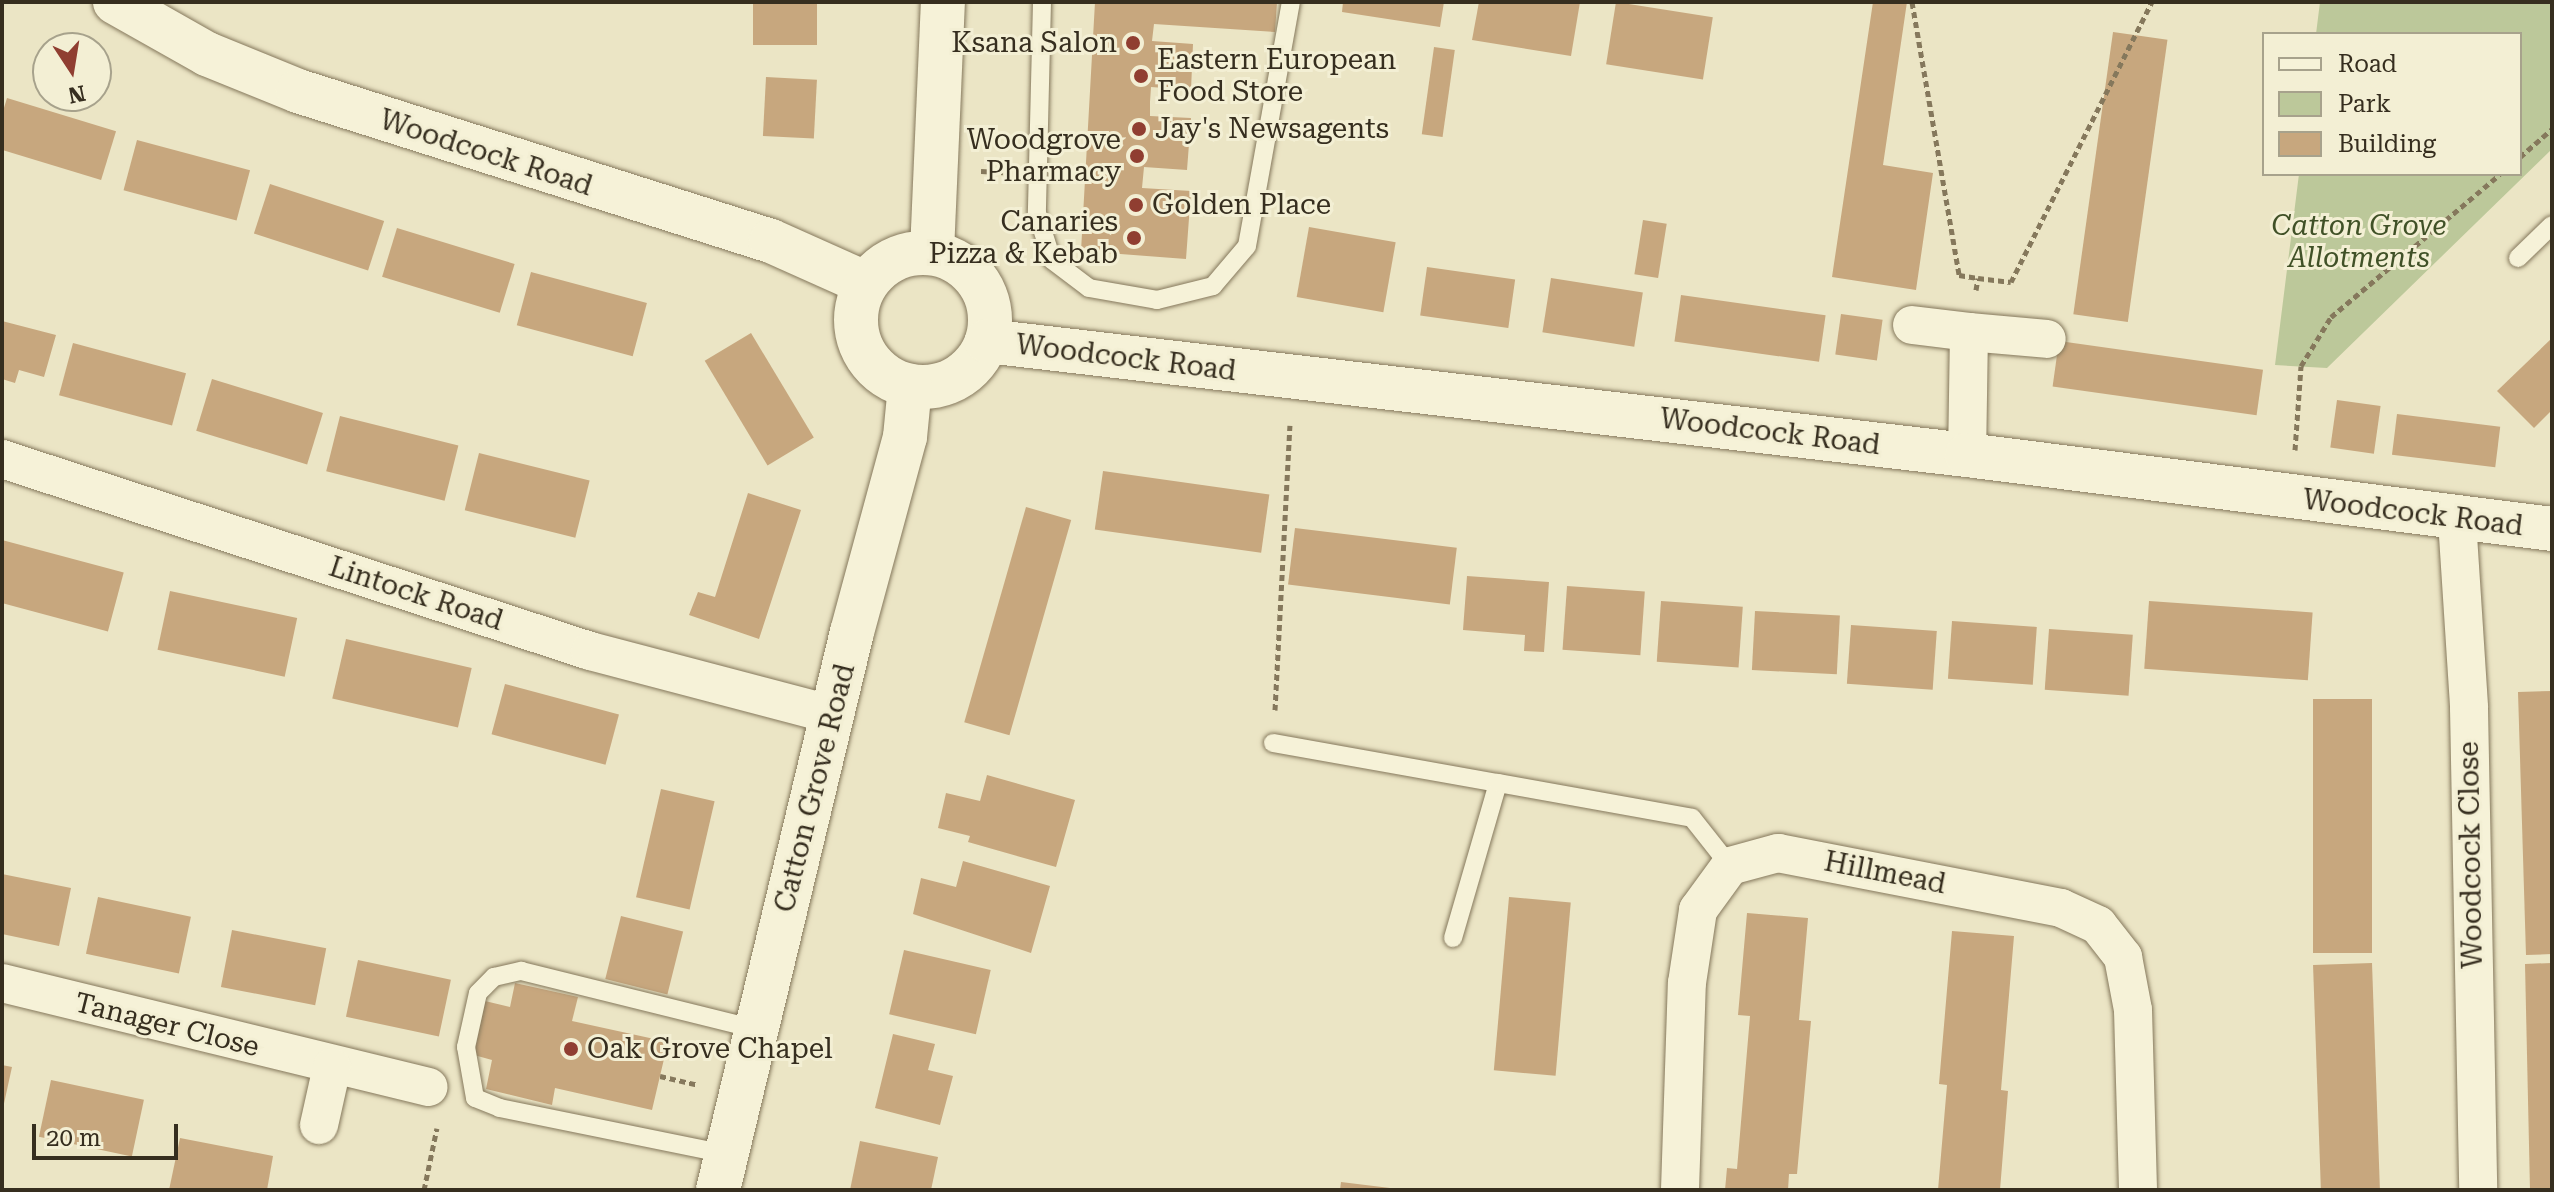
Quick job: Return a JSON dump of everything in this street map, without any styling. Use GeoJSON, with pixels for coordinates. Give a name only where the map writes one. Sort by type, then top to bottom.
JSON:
{"type":"FeatureCollection","features":[{"type":"Feature","properties":{"kind":"street","name":"Woodcock Road"},"geometry":{"type":"LineString","coordinates":[[115,2],[207,54],[298,91],[771,241],[865,283]]}},
{"type":"Feature","properties":{"kind":"street"},"geometry":{"type":"LineString","coordinates":[[910,386],[890,378],[860,346],[855,326],[865,283],[883,265],[907,254],[932,252],[943,2]]}},
{"type":"Feature","properties":{"kind":"street","name":"Woodcock Road"},"geometry":{"type":"LineString","coordinates":[[910,386],[934,386],[957,378],[975,363],[987,341],[990,322],[981,284],[968,269],[932,252]]}},
{"type":"Feature","properties":{"kind":"street"},"geometry":{"type":"LineString","coordinates":[[1912,325],[2047,339]]}},
{"type":"Feature","properties":{"kind":"street"},"geometry":{"type":"LineString","coordinates":[[1967,455],[1969,332]]}},
{"type":"Feature","properties":{"kind":"street","name":"Woodcock Road"},"geometry":{"type":"LineString","coordinates":[[987,341],[1967,455],[2457,520],[2552,529]]}},
{"type":"Feature","properties":{"kind":"street","name":"Catton Grove Road"},"geometry":{"type":"LineString","coordinates":[[722,1172],[905,437],[910,386]]}},
{"type":"Feature","properties":{"kind":"street","name":"Lintock Road"},"geometry":{"type":"LineString","coordinates":[[2,459],[590,651],[834,715]]}},
{"type":"Feature","properties":{"kind":"street","name":"Woodcock Close"},"geometry":{"type":"LineString","coordinates":[[2457,520],[2469,708],[2478,1190]]}},
{"type":"Feature","properties":{"kind":"street","name":"Hillmead"},"geometry":{"type":"LineString","coordinates":[[1730,866],[1778,853],[2061,908],[2098,925],[2123,957],[2133,1010],[2138,1190]]}},
{"type":"Feature","properties":{"kind":"street"},"geometry":{"type":"LineString","coordinates":[[1680,1190],[1692,954],[1698,910],[1730,866]]}},
{"type":"Feature","properties":{"kind":"street","name":"Tanager Close"},"geometry":{"type":"LineString","coordinates":[[2,983],[332,1067],[429,1087]]}},
{"type":"Feature","properties":{"kind":"street"},"geometry":{"type":"LineString","coordinates":[[319,1125],[332,1067]]}},
{"type":"Feature","properties":{"kind":"lane"},"geometry":{"type":"LineString","coordinates":[[1042,2],[1037,213],[1052,260],[1089,288],[1157,300],[1213,286],[1247,246],[1291,2]]}},
{"type":"Feature","properties":{"kind":"lane"},"geometry":{"type":"LineString","coordinates":[[2518,258],[2552,225]]}},
{"type":"Feature","properties":{"kind":"lane"},"geometry":{"type":"LineString","coordinates":[[1273,743],[1692,818],[1730,866]]}},
{"type":"Feature","properties":{"kind":"lane"},"geometry":{"type":"LineString","coordinates":[[1453,938],[1498,783]]}},
{"type":"Feature","properties":{"kind":"lane"},"geometry":{"type":"LineString","coordinates":[[722,1172],[500,1108],[475,1098],[466,1047],[478,993],[494,977],[521,971],[756,1029]]}},
{"type":"Feature","properties":{"kind":"path"},"geometry":{"type":"LineString","coordinates":[[1912,2],[1959,275],[2011,282],[2152,2]]}},
{"type":"Feature","properties":{"kind":"path"},"geometry":{"type":"LineString","coordinates":[[2522,155],[2552,129]]}},
{"type":"Feature","properties":{"kind":"path"},"geometry":{"type":"LineString","coordinates":[[2292,499],[2301,366],[2331,317],[2498,176]]}},
{"type":"Feature","properties":{"kind":"path"},"geometry":{"type":"LineString","coordinates":[[1969,332],[1978,278]]}},
{"type":"Feature","properties":{"kind":"path"},"geometry":{"type":"LineString","coordinates":[[1273,743],[1293,379]]}},
{"type":"Feature","properties":{"kind":"path"},"geometry":{"type":"LineString","coordinates":[[424,1190],[440,1114],[429,1087]]}},
{"type":"Feature","properties":{"kind":"green space","name":"Catton Grove Allotments"},"geometry":{"type":"Polygon","coordinates":[[[2320,2],[2552,2],[2552,149],[2327,368],[2275,365],[2299,176],[2522,176],[2522,32],[2316,32],[2320,2]]]}},
{"type":"Feature","properties":{"kind":"building"},"geometry":{"type":"Polygon","coordinates":[[[753,2],[817,2],[817,45],[753,45],[753,2]]]}},
{"type":"Feature","properties":{"kind":"building"},"geometry":{"type":"Polygon","coordinates":[[[1095,2],[1277,2],[1275,32],[1154,24],[1152,41],[1193,44],[1191,90],[1151,87],[1150,102],[1150,116],[1191,118],[1187,170],[1144,167],[1142,188],[1191,191],[1186,259],[1081,251],[1095,2]]]}},
{"type":"Feature","properties":{"kind":"building"},"geometry":{"type":"Polygon","coordinates":[[[1343,2],[1444,2],[1440,27],[1342,12],[1343,2]]]}},
{"type":"Feature","properties":{"kind":"building"},"geometry":{"type":"Polygon","coordinates":[[[1479,2],[1580,2],[1571,56],[1472,40],[1479,2]]]}},
{"type":"Feature","properties":{"kind":"building"},"geometry":{"type":"Polygon","coordinates":[[[1616,2],[1713,17],[1703,80],[1606,64],[1616,2]]]}},
{"type":"Feature","properties":{"kind":"building"},"geometry":{"type":"Polygon","coordinates":[[[1873,2],[1907,2],[1883,165],[1933,173],[1916,290],[1832,277],[1873,2]]]}},
{"type":"Feature","properties":{"kind":"building"},"geometry":{"type":"Polygon","coordinates":[[[2113,32],[2167,40],[2128,322],[2073,314],[2113,32]]]}},
{"type":"Feature","properties":{"kind":"building"},"geometry":{"type":"Polygon","coordinates":[[[1434,47],[1455,50],[1443,137],[1422,134],[1434,47]]]}},
{"type":"Feature","properties":{"kind":"building"},"geometry":{"type":"Polygon","coordinates":[[[766,77],[817,80],[814,139],[763,136],[766,77]]]}},
{"type":"Feature","properties":{"kind":"building"},"geometry":{"type":"Polygon","coordinates":[[[7,98],[32,106],[32,112],[53,112],[116,131],[101,180],[2,150],[2,114],[7,98]]]}},
{"type":"Feature","properties":{"kind":"building"},"geometry":{"type":"Polygon","coordinates":[[[137,140],[250,170],[237,221],[124,190],[137,140]]]}},
{"type":"Feature","properties":{"kind":"building"},"geometry":{"type":"Polygon","coordinates":[[[270,184],[384,221],[368,271],[254,233],[270,184]]]}},
{"type":"Feature","properties":{"kind":"building"},"geometry":{"type":"Polygon","coordinates":[[[1643,220],[1667,224],[1658,278],[1634,274],[1643,220]]]}},
{"type":"Feature","properties":{"kind":"building"},"geometry":{"type":"Polygon","coordinates":[[[1309,227],[1396,242],[1383,312],[1297,297],[1309,227]]]}},
{"type":"Feature","properties":{"kind":"building"},"geometry":{"type":"Polygon","coordinates":[[[397,228],[515,264],[500,313],[382,277],[397,228]]]}},
{"type":"Feature","properties":{"kind":"building"},"geometry":{"type":"Polygon","coordinates":[[[1427,267],[1515,279],[1508,328],[1420,316],[1427,267]]]}},
{"type":"Feature","properties":{"kind":"building"},"geometry":{"type":"Polygon","coordinates":[[[531,272],[647,303],[633,356],[517,325],[531,272]]]}},
{"type":"Feature","properties":{"kind":"building"},"geometry":{"type":"Polygon","coordinates":[[[1551,278],[1643,293],[1634,347],[1542,332],[1551,278]]]}},
{"type":"Feature","properties":{"kind":"building"},"geometry":{"type":"Polygon","coordinates":[[[1681,295],[1826,315],[1819,362],[1674,342],[1681,295]]]}},
{"type":"Feature","properties":{"kind":"building"},"geometry":{"type":"Polygon","coordinates":[[[1841,314],[1883,320],[1877,360],[1835,355],[1841,314]]]}},
{"type":"Feature","properties":{"kind":"building"},"geometry":{"type":"Polygon","coordinates":[[[2,321],[56,335],[44,377],[19,370],[15,383],[2,379],[2,321]]]}},
{"type":"Feature","properties":{"kind":"building"},"geometry":{"type":"Polygon","coordinates":[[[751,333],[814,438],[768,465],[705,361],[751,333]]]}},
{"type":"Feature","properties":{"kind":"building"},"geometry":{"type":"Polygon","coordinates":[[[2552,338],[2552,410],[2534,428],[2497,391],[2552,338]]]}},
{"type":"Feature","properties":{"kind":"building"},"geometry":{"type":"Polygon","coordinates":[[[2059,341],[2263,370],[2257,415],[2053,387],[2059,341]]]}},
{"type":"Feature","properties":{"kind":"building"},"geometry":{"type":"Polygon","coordinates":[[[73,343],[186,373],[172,425],[59,395],[73,343]]]}},
{"type":"Feature","properties":{"kind":"building"},"geometry":{"type":"Polygon","coordinates":[[[212,379],[323,413],[307,465],[196,431],[212,379]]]}},
{"type":"Feature","properties":{"kind":"building"},"geometry":{"type":"Polygon","coordinates":[[[2337,400],[2381,406],[2374,454],[2330,448],[2337,400]]]}},
{"type":"Feature","properties":{"kind":"building"},"geometry":{"type":"Polygon","coordinates":[[[2397,414],[2500,427],[2495,467],[2392,455],[2397,414]]]}},
{"type":"Feature","properties":{"kind":"building"},"geometry":{"type":"Polygon","coordinates":[[[340,416],[458,446],[445,501],[326,471],[340,416]]]}},
{"type":"Feature","properties":{"kind":"building"},"geometry":{"type":"Polygon","coordinates":[[[479,453],[590,481],[575,538],[465,510],[479,453]]]}},
{"type":"Feature","properties":{"kind":"building"},"geometry":{"type":"Polygon","coordinates":[[[1103,471],[1269,494],[1261,553],[1095,529],[1103,471]]]}},
{"type":"Feature","properties":{"kind":"building"},"geometry":{"type":"Polygon","coordinates":[[[748,493],[801,510],[759,639],[689,615],[698,592],[715,597],[748,493]]]}},
{"type":"Feature","properties":{"kind":"building"},"geometry":{"type":"Polygon","coordinates":[[[1026,507],[1071,520],[1009,735],[964,722],[1026,507]]]}},
{"type":"Feature","properties":{"kind":"building"},"geometry":{"type":"Polygon","coordinates":[[[1295,528],[1457,548],[1450,604],[1288,585],[1295,528]]]}},
{"type":"Feature","properties":{"kind":"building"},"geometry":{"type":"Polygon","coordinates":[[[2,540],[124,573],[108,632],[2,603],[2,540]]]}},
{"type":"Feature","properties":{"kind":"building"},"geometry":{"type":"Polygon","coordinates":[[[1467,576],[1549,582],[1544,652],[1524,651],[1525,635],[1463,630],[1467,576]]]}},
{"type":"Feature","properties":{"kind":"building"},"geometry":{"type":"Polygon","coordinates":[[[1567,586],[1645,591],[1640,655],[1563,650],[1567,586]]]}},
{"type":"Feature","properties":{"kind":"building"},"geometry":{"type":"Polygon","coordinates":[[[170,591],[297,618],[285,677],[158,650],[170,591]]]}},
{"type":"Feature","properties":{"kind":"building"},"geometry":{"type":"Polygon","coordinates":[[[1661,601],[1743,607],[1739,668],[1657,662],[1661,601]]]}},
{"type":"Feature","properties":{"kind":"building"},"geometry":{"type":"Polygon","coordinates":[[[2149,601],[2313,612],[2308,680],[2144,669],[2149,601]]]}},
{"type":"Feature","properties":{"kind":"building"},"geometry":{"type":"Polygon","coordinates":[[[1755,611],[1840,615],[1837,674],[1752,670],[1755,611]]]}},
{"type":"Feature","properties":{"kind":"building"},"geometry":{"type":"Polygon","coordinates":[[[1952,621],[2037,627],[2033,685],[1948,679],[1952,621]]]}},
{"type":"Feature","properties":{"kind":"building"},"geometry":{"type":"Polygon","coordinates":[[[1851,625],[1937,631],[1933,690],[1847,684],[1851,625]]]}},
{"type":"Feature","properties":{"kind":"building"},"geometry":{"type":"Polygon","coordinates":[[[2049,629],[2133,635],[2129,696],[2045,690],[2049,629]]]}},
{"type":"Feature","properties":{"kind":"building"},"geometry":{"type":"Polygon","coordinates":[[[346,639],[472,668],[458,727],[332,698],[346,639]]]}},
{"type":"Feature","properties":{"kind":"building"},"geometry":{"type":"Polygon","coordinates":[[[505,684],[619,715],[606,765],[492,734],[505,684]]]}},
{"type":"Feature","properties":{"kind":"building"},"geometry":{"type":"Polygon","coordinates":[[[2552,691],[2552,954],[2526,955],[2518,692],[2552,691]]]}},
{"type":"Feature","properties":{"kind":"building"},"geometry":{"type":"Polygon","coordinates":[[[2313,699],[2372,699],[2372,953],[2313,953],[2313,699]]]}},
{"type":"Feature","properties":{"kind":"building"},"geometry":{"type":"Polygon","coordinates":[[[987,775],[1075,800],[1056,867],[968,842],[970,836],[938,828],[946,793],[980,801],[987,775]]]}},
{"type":"Feature","properties":{"kind":"building"},"geometry":{"type":"Polygon","coordinates":[[[661,789],[715,801],[690,910],[636,897],[661,789]]]}},
{"type":"Feature","properties":{"kind":"building"},"geometry":{"type":"Polygon","coordinates":[[[963,861],[1050,886],[1031,953],[913,914],[921,878],[956,887],[963,861]]]}},
{"type":"Feature","properties":{"kind":"building"},"geometry":{"type":"Polygon","coordinates":[[[2,874],[71,888],[59,946],[2,934],[2,874]]]}},
{"type":"Feature","properties":{"kind":"building"},"geometry":{"type":"Polygon","coordinates":[[[98,897],[191,917],[179,973],[86,954],[98,897]]]}},
{"type":"Feature","properties":{"kind":"building"},"geometry":{"type":"Polygon","coordinates":[[[1509,897],[1571,902],[1556,1076],[1494,1070],[1509,897]]]}},
{"type":"Feature","properties":{"kind":"building"},"geometry":{"type":"Polygon","coordinates":[[[1747,913],[1808,918],[1799,1020],[1811,1021],[1797,1174],[1789,1174],[1788,1190],[1725,1190],[1727,1168],[1737,1169],[1750,1016],[1738,1015],[1747,913]]]}},
{"type":"Feature","properties":{"kind":"building"},"geometry":{"type":"Polygon","coordinates":[[[621,916],[683,931],[667,995],[605,979],[621,916]]]}},
{"type":"Feature","properties":{"kind":"building"},"geometry":{"type":"Polygon","coordinates":[[[232,930],[326,948],[315,1005],[221,987],[232,930]]]}},
{"type":"Feature","properties":{"kind":"building"},"geometry":{"type":"Polygon","coordinates":[[[1952,931],[2014,936],[2001,1090],[2008,1091],[2000,1190],[1938,1190],[1947,1085],[1939,1084],[1952,931]]]}},
{"type":"Feature","properties":{"kind":"building"},"geometry":{"type":"Polygon","coordinates":[[[904,950],[991,970],[976,1034],[889,1014],[904,950]]]}},
{"type":"Feature","properties":{"kind":"building"},"geometry":{"type":"Polygon","coordinates":[[[358,960],[451,980],[439,1036],[346,1017],[358,960]]]}},
{"type":"Feature","properties":{"kind":"building"},"geometry":{"type":"Polygon","coordinates":[[[2372,963],[2380,1190],[2321,1190],[2313,965],[2372,963]]]}},
{"type":"Feature","properties":{"kind":"building"},"geometry":{"type":"Polygon","coordinates":[[[2552,963],[2552,1190],[2530,1190],[2525,964],[2552,963]]]}},
{"type":"Feature","properties":{"kind":"building","name":"Oak Grove Chapel"},"geometry":{"type":"Polygon","coordinates":[[[515,983],[578,997],[572,1021],[668,1042],[652,1110],[555,1088],[552,1105],[486,1089],[492,1060],[474,1055],[485,1001],[510,1007],[515,983]]]}},
{"type":"Feature","properties":{"kind":"building"},"geometry":{"type":"Polygon","coordinates":[[[893,1034],[935,1044],[928,1070],[953,1076],[940,1125],[875,1108],[893,1034]]]}},
{"type":"Feature","properties":{"kind":"building"},"geometry":{"type":"Polygon","coordinates":[[[2,1065],[12,1067],[3,1108],[2,1107],[2,1065]]]}},
{"type":"Feature","properties":{"kind":"building"},"geometry":{"type":"Polygon","coordinates":[[[51,1080],[144,1100],[132,1156],[39,1137],[51,1080]]]}},
{"type":"Feature","properties":{"kind":"building"},"geometry":{"type":"Polygon","coordinates":[[[180,1138],[273,1156],[267,1190],[169,1190],[180,1138]]]}},
{"type":"Feature","properties":{"kind":"building"},"geometry":{"type":"Polygon","coordinates":[[[860,1141],[938,1157],[931,1190],[850,1190],[860,1141]]]}},
{"type":"Feature","properties":{"kind":"building"},"geometry":{"type":"Polygon","coordinates":[[[1341,1182],[1390,1188],[1340,1190],[1341,1182]]]}},
{"type":"Feature","properties":{"kind":"place","name":"Ksana Salon"},"geometry":{"type":"Point","coordinates":[1133,43]}},
{"type":"Feature","properties":{"kind":"place","name":"Eastern European Food Store"},"geometry":{"type":"Point","coordinates":[1141,76]}},
{"type":"Feature","properties":{"kind":"place","name":"Jay's Newsagents"},"geometry":{"type":"Point","coordinates":[1139,129]}},
{"type":"Feature","properties":{"kind":"place","name":"Woodgrove Pharmacy"},"geometry":{"type":"Point","coordinates":[1137,156]}},
{"type":"Feature","properties":{"kind":"place","name":"Golden Place"},"geometry":{"type":"Point","coordinates":[1136,205]}},
{"type":"Feature","properties":{"kind":"place","name":"Canaries Pizza & Kebab"},"geometry":{"type":"Point","coordinates":[1134,238]}},
{"type":"Feature","properties":{"kind":"place","name":"Oak Grove Chapel"},"geometry":{"type":"Point","coordinates":[571,1049]}}]}
